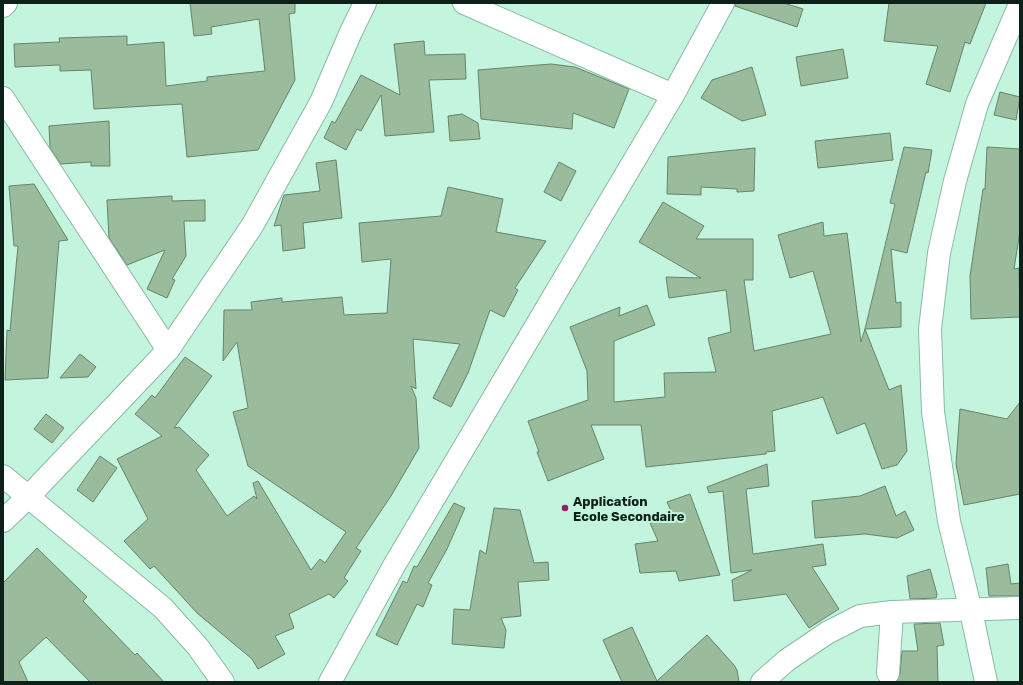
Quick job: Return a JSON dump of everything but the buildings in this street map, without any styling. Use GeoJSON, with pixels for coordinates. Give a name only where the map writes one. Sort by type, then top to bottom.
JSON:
{"type":"FeatureCollection","features":[{"type":"Feature","properties":{"kind":"street"},"geometry":{"type":"LineString","coordinates":[[3,6],[6,3]]}},
{"type":"Feature","properties":{"kind":"street"},"geometry":{"type":"LineString","coordinates":[[3,521],[29,496],[168,350],[252,226],[321,102],[365,3]]}},
{"type":"Feature","properties":{"kind":"street"},"geometry":{"type":"LineString","coordinates":[[464,3],[673,96]]}},
{"type":"Feature","properties":{"kind":"street"},"geometry":{"type":"LineString","coordinates":[[330,682],[399,557],[673,96],[723,3]]}},
{"type":"Feature","properties":{"kind":"street"},"geometry":{"type":"LineString","coordinates":[[986,682],[971,611],[949,521],[933,412],[930,329],[939,253],[955,181],[977,104],[1020,4]]}},
{"type":"Feature","properties":{"kind":"street"},"geometry":{"type":"LineString","coordinates":[[3,98],[168,350]]}},
{"type":"Feature","properties":{"kind":"street"},"geometry":{"type":"LineString","coordinates":[[3,476],[163,608],[198,648],[223,682]]}},
{"type":"Feature","properties":{"kind":"street"},"geometry":{"type":"LineString","coordinates":[[762,682],[787,660],[827,632],[860,616],[892,612],[971,611],[1020,608]]}},
{"type":"Feature","properties":{"kind":"street"},"geometry":{"type":"LineString","coordinates":[[888,673],[892,612]]}},
{"type":"Feature","properties":{"kind":"place","name":"Applicatíon Ecole Secondaire"},"geometry":{"type":"Point","coordinates":[565,508]}}]}
